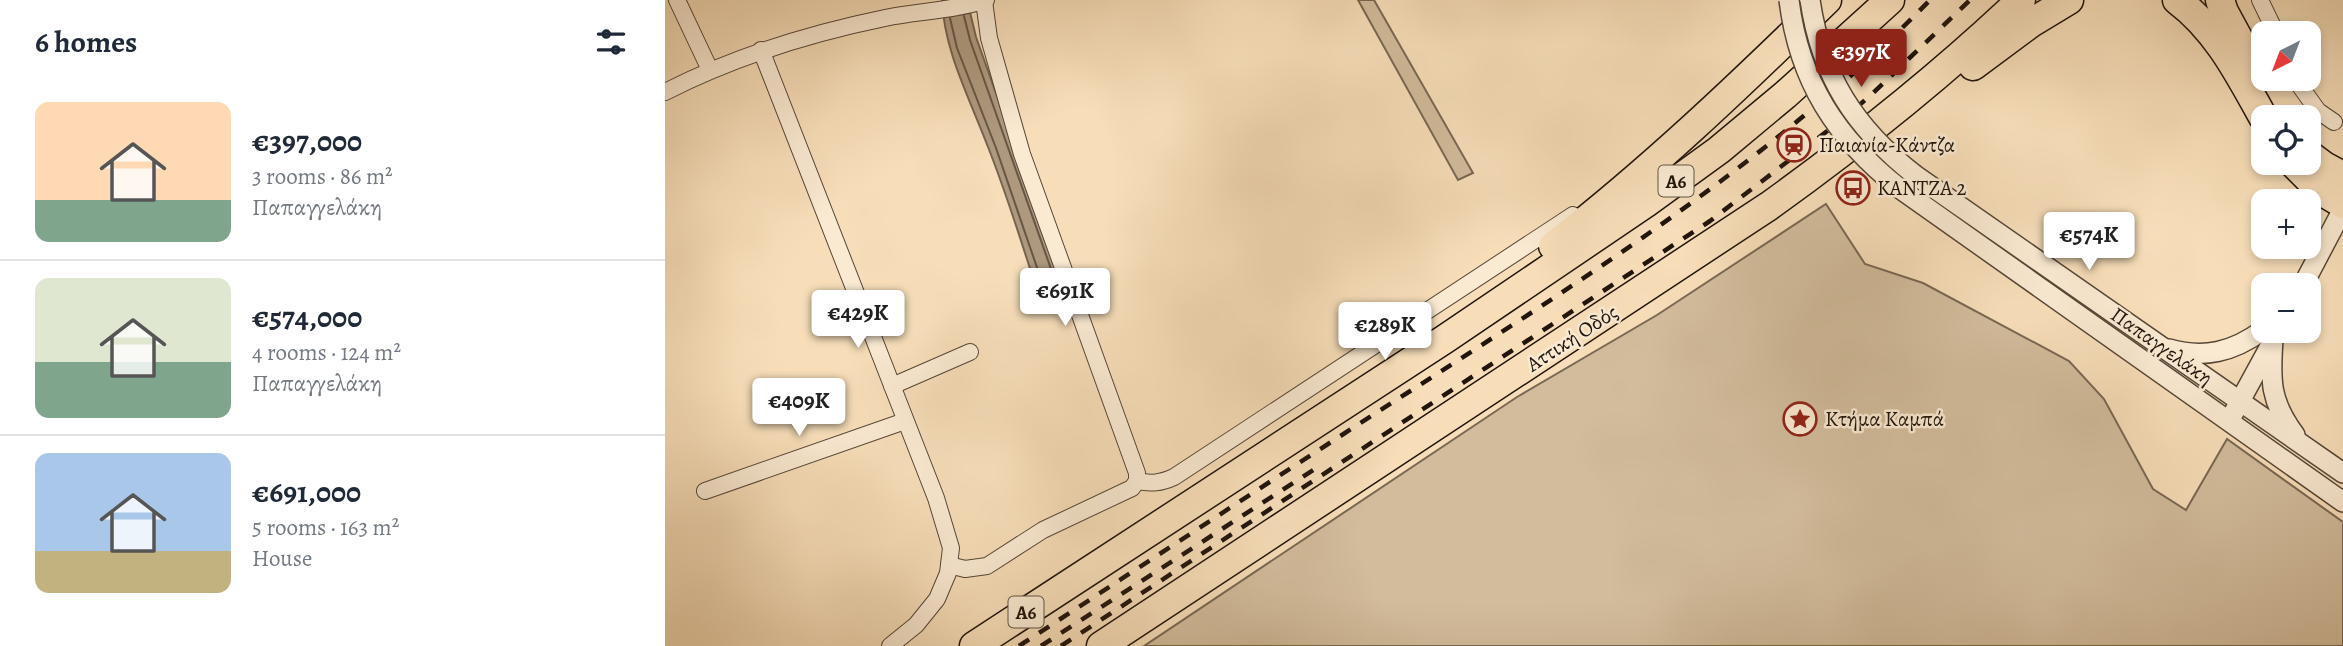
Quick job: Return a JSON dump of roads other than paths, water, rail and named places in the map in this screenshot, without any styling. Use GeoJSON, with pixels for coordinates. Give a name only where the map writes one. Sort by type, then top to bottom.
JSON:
{"type":"FeatureCollection","features":[{"type":"Feature","properties":{"kind":"highway"},"geometry":{"type":"LineString","coordinates":[[1445,340],[1513,275],[1582,223],[1710,112],[1827,0]]}},
{"type":"Feature","properties":{"kind":"highway","name":"Α6"},"geometry":{"type":"LineString","coordinates":[[974,646],[1445,340],[1646,203],[1719,150],[1785,95],[1890,0]]}},
{"type":"Feature","properties":{"kind":"highway","name":"Αττική Οδός"},"geometry":{"type":"LineString","coordinates":[[1101,646],[1706,250],[1832,161],[1913,97],[2021,0]]}},
{"type":"Feature","properties":{"kind":"highway"},"geometry":{"type":"LineString","coordinates":[[1832,161],[1935,94],[2031,23],[2069,0]]}},
{"type":"Feature","properties":{"kind":"highway"},"geometry":{"type":"LineString","coordinates":[[2177,0],[2206,25],[2217,39],[2256,105]]}},
{"type":"Feature","properties":{"kind":"highway"},"geometry":{"type":"LineString","coordinates":[[2220,0],[2245,52],[2276,105]]}},
{"type":"Feature","properties":{"kind":"highway"},"geometry":{"type":"LineString","coordinates":[[2321,154],[2343,152]]}},
{"type":"Feature","properties":{"kind":"highway"},"geometry":{"type":"LineString","coordinates":[[2321,163],[2343,176]]}},
{"type":"Feature","properties":{"kind":"highway"},"geometry":{"type":"LineString","coordinates":[[2305,175],[2321,191],[2343,204]]}},
{"type":"Feature","properties":{"kind":"street"},"geometry":{"type":"LineString","coordinates":[[677,0],[710,70]]}},
{"type":"Feature","properties":{"kind":"street","name":"Παπαγγελάκη"},"geometry":{"type":"LineString","coordinates":[[1789,0],[1805,70],[1828,114],[1863,156],[1899,188],[2343,502]]}},
{"type":"Feature","properties":{"kind":"street","name":"Παπαγγελάκη"},"geometry":{"type":"LineString","coordinates":[[1809,0],[1825,62],[1844,99],[1874,139],[1915,175],[2343,473]]}},
{"type":"Feature","properties":{"kind":"street"},"geometry":{"type":"LineString","coordinates":[[2260,0],[2270,21]]}},
{"type":"Feature","properties":{"kind":"street"},"geometry":{"type":"LineString","coordinates":[[665,92],[710,70],[761,50],[825,30],[927,7],[981,2],[1022,154],[1137,473],[1137,481],[1132,488],[1113,499],[1069,516],[987,566],[965,569],[949,565]]}},
{"type":"Feature","properties":{"kind":"street"},"geometry":{"type":"LineString","coordinates":[[761,50],[936,498],[951,548],[949,565],[937,599],[916,625],[890,646]]}},
{"type":"Feature","properties":{"kind":"street"},"geometry":{"type":"LineString","coordinates":[[2304,91],[2318,111],[2334,122]]}},
{"type":"Feature","properties":{"kind":"street"},"geometry":{"type":"LineString","coordinates":[[1137,481],[1151,484],[1174,477],[1583,208],[1612,181]]}},
{"type":"Feature","properties":{"kind":"street"},"geometry":{"type":"LineString","coordinates":[[2309,273],[2343,209]]}},
{"type":"Feature","properties":{"kind":"street"},"geometry":{"type":"LineString","coordinates":[[2156,344],[2186,354],[2204,355],[2251,342]]}},
{"type":"Feature","properties":{"kind":"street"},"geometry":{"type":"LineString","coordinates":[[2229,421],[2267,343]]}},
{"type":"Feature","properties":{"kind":"street"},"geometry":{"type":"LineString","coordinates":[[2271,343],[2275,403],[2302,444]]}},
{"type":"Feature","properties":{"kind":"street"},"geometry":{"type":"LineString","coordinates":[[892,386],[970,352]]}},
{"type":"Feature","properties":{"kind":"street"},"geometry":{"type":"LineString","coordinates":[[705,491],[905,421]]}},
{"type":"Feature","properties":{"kind":"water"},"geometry":{"type":"Polygon","coordinates":[[[942,0],[967,0],[976,37],[1066,290],[1051,298],[1040,299],[1002,185],[959,75],[947,38],[942,0]]]}},
{"type":"Feature","properties":{"kind":"railway"},"geometry":{"type":"LineString","coordinates":[[1019,646],[1550,300],[1683,209],[1811,110],[1930,0]]}},
{"type":"Feature","properties":{"kind":"railway"},"geometry":{"type":"LineString","coordinates":[[1061,646],[1710,221],[1843,119],[1970,0]]}},
{"type":"Feature","properties":{"kind":"railway"},"geometry":{"type":"LineString","coordinates":[[1041,646],[1321,465]]}},
{"type":"Feature","properties":{"kind":"place","name":"Παιανία-Κάντζα"},"geometry":{"type":"Point","coordinates":[1794,145]}},
{"type":"Feature","properties":{"kind":"place","name":"ΚΑΝΤΖΑ 2"},"geometry":{"type":"Point","coordinates":[1853,188]}},
{"type":"Feature","properties":{"kind":"place","name":"Kτήμα Καμπά"},"geometry":{"type":"Point","coordinates":[1800,419]}}]}
